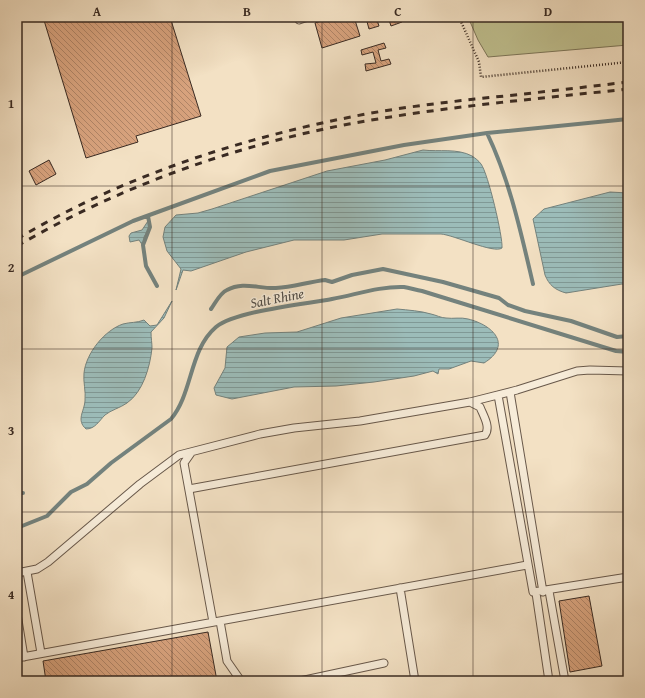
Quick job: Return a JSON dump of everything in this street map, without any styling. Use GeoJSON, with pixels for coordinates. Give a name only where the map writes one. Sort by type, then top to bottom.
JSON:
{"type":"FeatureCollection","features":[{"type":"Feature","properties":{"kind":"lane"},"geometry":{"type":"LineString","coordinates":[[298,17],[299,20],[308,17]]}},
{"type":"Feature","properties":{"kind":"lane"},"geometry":{"type":"LineString","coordinates":[[17,573],[36,569],[48,562],[140,484],[179,455],[280,430],[360,421],[470,402],[510,392],[577,371],[628,371]]}},
{"type":"Feature","properties":{"kind":"lane"},"geometry":{"type":"LineString","coordinates":[[510,392],[543,592],[564,681]]}},
{"type":"Feature","properties":{"kind":"lane"},"geometry":{"type":"LineString","coordinates":[[498,395],[526,565],[532,592],[543,592],[628,577]]}},
{"type":"Feature","properties":{"kind":"lane"},"geometry":{"type":"LineString","coordinates":[[189,489],[485,435],[487,426],[480,407],[470,402]]}},
{"type":"Feature","properties":{"kind":"lane"},"geometry":{"type":"LineString","coordinates":[[191,453],[184,463],[216,621],[227,661],[242,681]]}},
{"type":"Feature","properties":{"kind":"lane"},"geometry":{"type":"LineString","coordinates":[[17,614],[20,658],[526,565]]}},
{"type":"Feature","properties":{"kind":"lane"},"geometry":{"type":"LineString","coordinates":[[27,572],[41,654]]}},
{"type":"Feature","properties":{"kind":"lane"},"geometry":{"type":"LineString","coordinates":[[400,588],[415,681]]}},
{"type":"Feature","properties":{"kind":"lane"},"geometry":{"type":"LineString","coordinates":[[543,592],[549,681]]}},
{"type":"Feature","properties":{"kind":"lane"},"geometry":{"type":"LineString","coordinates":[[300,681],[384,663]]}},
{"type":"Feature","properties":{"kind":"path"},"geometry":{"type":"LineString","coordinates":[[459,17],[479,62],[480,77],[628,62]]}},
{"type":"Feature","properties":{"kind":"green space"},"geometry":{"type":"Polygon","coordinates":[[[468,17],[628,17],[628,45],[488,57],[478,40],[468,17]]]}},
{"type":"Feature","properties":{"kind":"water"},"geometry":{"type":"Polygon","coordinates":[[[423,150],[460,152],[472,156],[480,163],[487,179],[494,205],[502,248],[491,248],[441,234],[382,234],[344,240],[294,240],[246,252],[191,271],[183,270],[176,290],[181,269],[167,251],[163,237],[165,227],[176,215],[198,213],[212,209],[327,171],[385,160],[423,150]]]}},
{"type":"Feature","properties":{"kind":"water"},"geometry":{"type":"Polygon","coordinates":[[[610,192],[628,193],[628,286],[622,284],[566,293],[553,287],[548,282],[545,275],[533,219],[544,209],[610,192]]]}},
{"type":"Feature","properties":{"kind":"water"},"geometry":{"type":"Polygon","coordinates":[[[148,221],[150,227],[144,237],[143,246],[139,240],[130,242],[129,236],[131,233],[142,230],[148,221]]]}},
{"type":"Feature","properties":{"kind":"water"},"geometry":{"type":"Polygon","coordinates":[[[172,301],[164,318],[151,332],[152,348],[150,363],[145,378],[133,398],[127,403],[107,413],[94,426],[86,429],[81,422],[85,401],[84,373],[92,350],[110,331],[123,324],[144,320],[150,326],[157,325],[172,301]]]}},
{"type":"Feature","properties":{"kind":"water"},"geometry":{"type":"Polygon","coordinates":[[[397,309],[423,312],[444,318],[465,318],[477,322],[492,331],[496,336],[498,343],[497,349],[493,356],[484,363],[471,361],[449,369],[439,369],[438,374],[433,371],[414,376],[374,382],[336,386],[294,387],[232,399],[216,395],[214,388],[225,368],[227,347],[239,337],[265,333],[297,332],[341,318],[397,309]]]}},
{"type":"Feature","properties":{"kind":"building"},"geometry":{"type":"Polygon","coordinates":[[[43,17],[170,17],[201,116],[136,136],[138,142],[86,158],[43,17]]]}},
{"type":"Feature","properties":{"kind":"building"},"geometry":{"type":"Polygon","coordinates":[[[334,17],[354,17],[360,36],[322,48],[315,23],[334,17]]]}},
{"type":"Feature","properties":{"kind":"building"},"geometry":{"type":"Polygon","coordinates":[[[376,17],[379,26],[369,29],[366,18],[376,17]]]}},
{"type":"Feature","properties":{"kind":"building"},"geometry":{"type":"Polygon","coordinates":[[[388,17],[406,17],[401,19],[402,22],[391,26],[388,17]]]}},
{"type":"Feature","properties":{"kind":"building"},"geometry":{"type":"Polygon","coordinates":[[[384,43],[386,48],[378,50],[381,61],[389,59],[391,64],[366,71],[365,64],[376,63],[373,52],[362,55],[361,50],[384,43]]]}},
{"type":"Feature","properties":{"kind":"building"},"geometry":{"type":"Polygon","coordinates":[[[49,160],[56,174],[36,185],[29,171],[49,160]]]}},
{"type":"Feature","properties":{"kind":"building"},"geometry":{"type":"Polygon","coordinates":[[[589,596],[602,666],[570,672],[559,601],[589,596]]]}},
{"type":"Feature","properties":{"kind":"building"},"geometry":{"type":"Polygon","coordinates":[[[208,632],[217,681],[46,681],[43,661],[208,632]]]}},
{"type":"Feature","properties":{"kind":"waterway"},"geometry":{"type":"LineString","coordinates":[[17,277],[133,221],[270,171],[404,145],[487,133],[628,119]]}},
{"type":"Feature","properties":{"kind":"waterway"},"geometry":{"type":"LineString","coordinates":[[487,133],[508,188],[533,284]]}},
{"type":"Feature","properties":{"kind":"waterway"},"geometry":{"type":"LineString","coordinates":[[148,216],[150,227],[143,245],[146,266],[157,286]]}},
{"type":"Feature","properties":{"kind":"waterway","name":"Salt Rhine"},"geometry":{"type":"LineString","coordinates":[[211,309],[222,293],[233,287],[245,286],[276,288],[325,280],[332,282],[352,275],[383,269],[443,282],[499,298],[508,305],[525,311],[571,321],[617,337],[628,336]]}},
{"type":"Feature","properties":{"kind":"waterway","name":"Salt Rhine"},"geometry":{"type":"LineString","coordinates":[[17,528],[47,516],[71,492],[87,484],[111,463],[171,419],[184,397],[196,359],[207,336],[225,321],[254,312],[332,299],[377,289],[404,287],[422,291],[616,351],[628,352]]}},
{"type":"Feature","properties":{"kind":"waterway"},"geometry":{"type":"LineString","coordinates":[[17,493],[23,493]]}},
{"type":"Feature","properties":{"kind":"railway"},"geometry":{"type":"LineString","coordinates":[[17,239],[55,218],[135,180],[260,138],[303,127],[394,109],[628,82]]}},
{"type":"Feature","properties":{"kind":"railway"},"geometry":{"type":"LineString","coordinates":[[17,246],[96,205],[136,187],[178,171],[263,144],[306,133],[384,118],[488,104],[628,89]]}}]}
